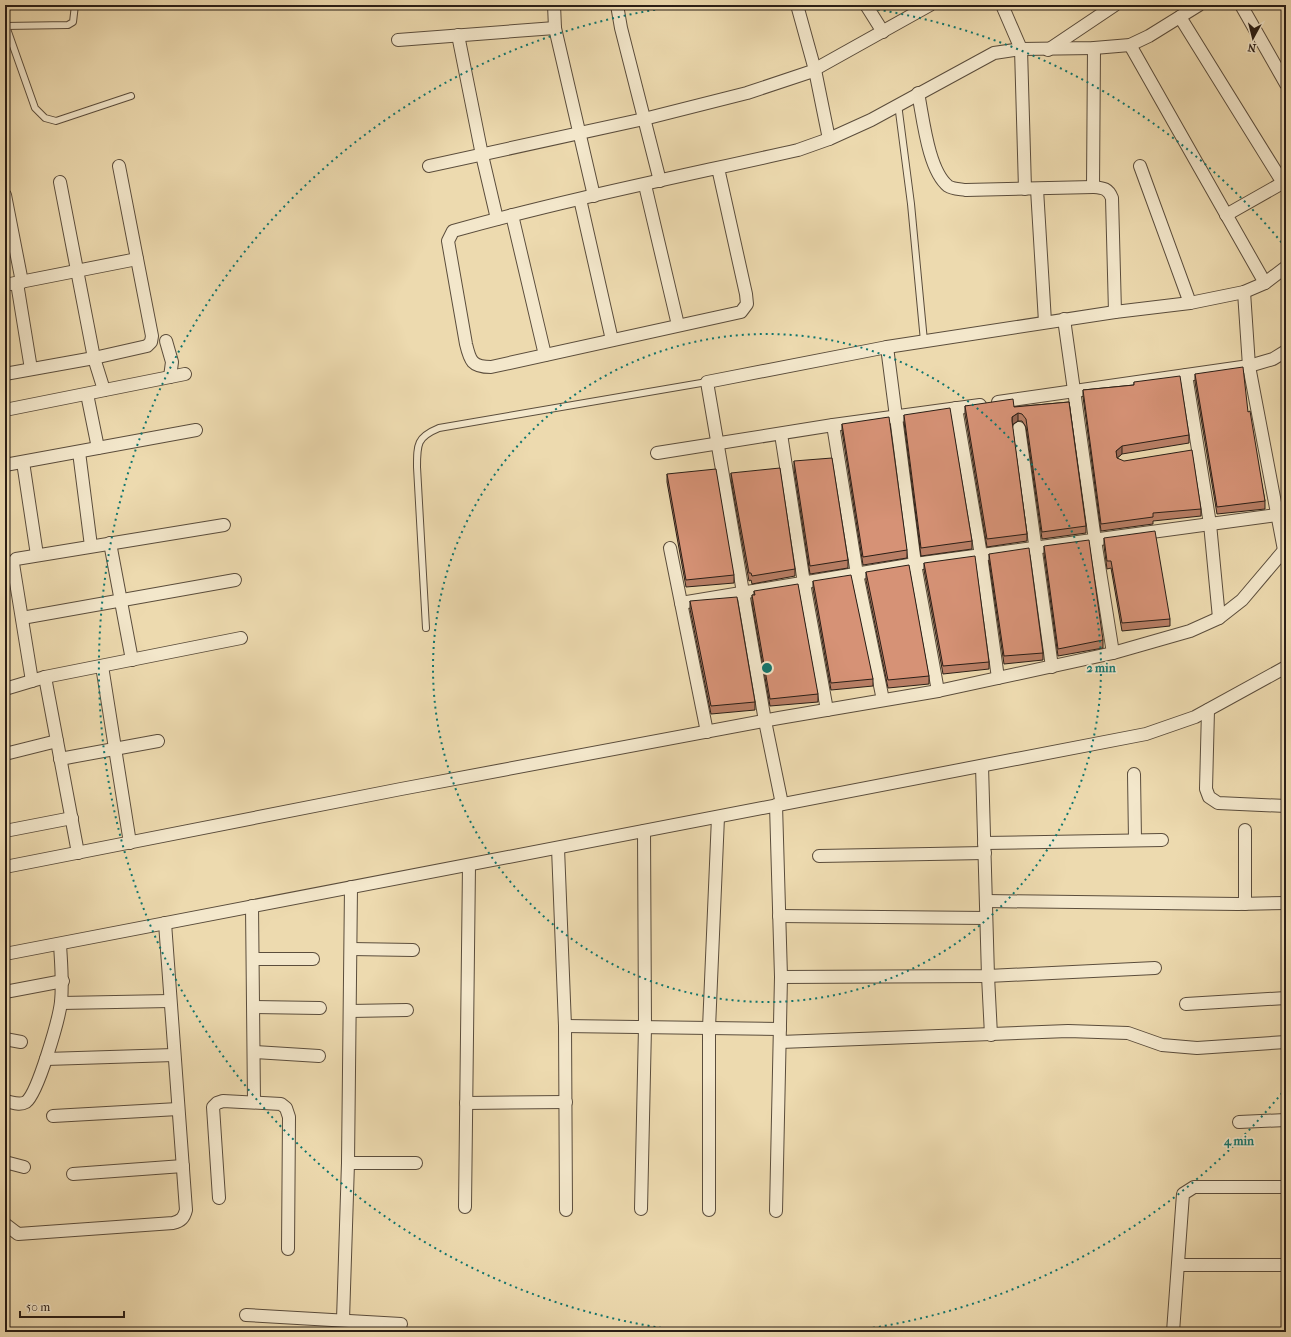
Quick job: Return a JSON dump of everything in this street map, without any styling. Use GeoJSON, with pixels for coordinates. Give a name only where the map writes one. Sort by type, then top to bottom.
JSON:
{"type":"FeatureCollection","features":[{"type":"Feature","properties":{"kind":"street"},"geometry":{"type":"LineString","coordinates":[[554,5],[555,28],[594,196]]}},
{"type":"Feature","properties":{"kind":"street"},"geometry":{"type":"LineString","coordinates":[[617,5],[621,28],[660,181]]}},
{"type":"Feature","properties":{"kind":"street"},"geometry":{"type":"LineString","coordinates":[[797,5],[815,70],[829,139]]}},
{"type":"Feature","properties":{"kind":"street"},"geometry":{"type":"LineString","coordinates":[[866,5],[883,32]]}},
{"type":"Feature","properties":{"kind":"street"},"geometry":{"type":"LineString","coordinates":[[1002,5],[1022,49],[1025,189]]}},
{"type":"Feature","properties":{"kind":"street"},"geometry":{"type":"LineString","coordinates":[[718,168],[747,304],[741,312],[491,367],[481,367],[474,364],[469,357],[448,241],[453,231],[580,199],[798,150],[829,139],[871,120],[989,55],[1022,49],[1048,50],[1130,45],[1149,36],[1199,5]]}},
{"type":"Feature","properties":{"kind":"street"},"geometry":{"type":"LineString","coordinates":[[1241,5],[1286,84]]}},
{"type":"Feature","properties":{"kind":"street"},"geometry":{"type":"LineString","coordinates":[[429,166],[580,135],[746,92],[815,70],[928,6]]}},
{"type":"Feature","properties":{"kind":"street"},"geometry":{"type":"LineString","coordinates":[[1048,50],[1109,7]]}},
{"type":"Feature","properties":{"kind":"street"},"geometry":{"type":"LineString","coordinates":[[1180,17],[1285,182],[1226,216]]}},
{"type":"Feature","properties":{"kind":"street"},"geometry":{"type":"LineString","coordinates":[[398,40],[555,28]]}},
{"type":"Feature","properties":{"kind":"street"},"geometry":{"type":"LineString","coordinates":[[458,35],[482,155],[497,219]]}},
{"type":"Feature","properties":{"kind":"street"},"geometry":{"type":"LineString","coordinates":[[1130,45],[1265,283]]}},
{"type":"Feature","properties":{"kind":"street"},"geometry":{"type":"LineString","coordinates":[[1093,187],[1094,48]]}},
{"type":"Feature","properties":{"kind":"street"},"geometry":{"type":"LineString","coordinates":[[918,93],[930,150],[943,181],[950,187],[966,190],[1093,187],[1104,188],[1109,192],[1112,198],[1115,312]]}},
{"type":"Feature","properties":{"kind":"street"},"geometry":{"type":"LineString","coordinates":[[5,374],[94,358],[147,346],[152,342],[119,166]]}},
{"type":"Feature","properties":{"kind":"street"},"geometry":{"type":"LineString","coordinates":[[1140,166],[1190,303]]}},
{"type":"Feature","properties":{"kind":"street"},"geometry":{"type":"LineString","coordinates":[[60,182],[94,358],[104,390]]}},
{"type":"Feature","properties":{"kind":"street"},"geometry":{"type":"LineString","coordinates":[[645,185],[678,325]]}},
{"type":"Feature","properties":{"kind":"street"},"geometry":{"type":"LineString","coordinates":[[1037,189],[1045,322]]}},
{"type":"Feature","properties":{"kind":"street"},"geometry":{"type":"LineString","coordinates":[[5,195],[15,283],[31,369]]}},
{"type":"Feature","properties":{"kind":"street"},"geometry":{"type":"LineString","coordinates":[[580,199],[612,340]]}},
{"type":"Feature","properties":{"kind":"street"},"geometry":{"type":"LineString","coordinates":[[512,215],[545,355]]}},
{"type":"Feature","properties":{"kind":"street"},"geometry":{"type":"LineString","coordinates":[[15,283],[137,259]]}},
{"type":"Feature","properties":{"kind":"street"},"geometry":{"type":"LineString","coordinates":[[776,1211],[781,977],[779,916],[779,804],[707,382],[924,341],[1064,319],[1190,303],[1244,292],[1265,283],[1286,267]]}},
{"type":"Feature","properties":{"kind":"street"},"geometry":{"type":"LineString","coordinates":[[5,867],[401,789],[765,721],[938,691],[1113,653],[1190,631],[1219,618],[1242,600],[1285,549],[1277,515],[1249,366],[1244,292]]}},
{"type":"Feature","properties":{"kind":"street"},"geometry":{"type":"LineString","coordinates":[[1064,319],[1095,540],[1113,653]]}},
{"type":"Feature","properties":{"kind":"street"},"geometry":{"type":"LineString","coordinates":[[166,341],[172,362],[170,377]]}},
{"type":"Feature","properties":{"kind":"street"},"geometry":{"type":"LineString","coordinates":[[888,347],[914,564],[938,691]]}},
{"type":"Feature","properties":{"kind":"street"},"geometry":{"type":"LineString","coordinates":[[657,453],[833,425],[1249,366],[1284,357]]}},
{"type":"Feature","properties":{"kind":"street"},"geometry":{"type":"LineString","coordinates":[[5,410],[184,374]]}},
{"type":"Feature","properties":{"kind":"street"},"geometry":{"type":"LineString","coordinates":[[1186,375],[1210,524],[1219,618]]}},
{"type":"Feature","properties":{"kind":"street"},"geometry":{"type":"LineString","coordinates":[[87,394],[98,448]]}},
{"type":"Feature","properties":{"kind":"street"},"geometry":{"type":"LineString","coordinates":[[956,408],[981,555],[998,678]]}},
{"type":"Feature","properties":{"kind":"street"},"geometry":{"type":"LineString","coordinates":[[833,425],[857,574],[883,700]]}},
{"type":"Feature","properties":{"kind":"street"},"geometry":{"type":"LineString","coordinates":[[1019,428],[1052,667]]}},
{"type":"Feature","properties":{"kind":"street"},"geometry":{"type":"LineString","coordinates":[[5,466],[196,430]]}},
{"type":"Feature","properties":{"kind":"street"},"geometry":{"type":"LineString","coordinates":[[781,434],[804,583],[827,710]]}},
{"type":"Feature","properties":{"kind":"street"},"geometry":{"type":"LineString","coordinates":[[1183,452],[1199,449]]}},
{"type":"Feature","properties":{"kind":"street"},"geometry":{"type":"LineString","coordinates":[[79,452],[91,546]]}},
{"type":"Feature","properties":{"kind":"street"},"geometry":{"type":"LineString","coordinates":[[23,462],[37,555]]}},
{"type":"Feature","properties":{"kind":"street"},"geometry":{"type":"LineString","coordinates":[[681,603],[743,594],[914,564],[1277,515]]}},
{"type":"Feature","properties":{"kind":"street"},"geometry":{"type":"LineString","coordinates":[[32,681],[13,563],[16,559],[224,525]]}},
{"type":"Feature","properties":{"kind":"street"},"geometry":{"type":"LineString","coordinates":[[110,543],[132,660]]}},
{"type":"Feature","properties":{"kind":"street"},"geometry":{"type":"LineString","coordinates":[[670,548],[707,732]]}},
{"type":"Feature","properties":{"kind":"street"},"geometry":{"type":"LineString","coordinates":[[22,618],[235,580]]}},
{"type":"Feature","properties":{"kind":"street"},"geometry":{"type":"LineString","coordinates":[[5,689],[45,678],[241,638]]}},
{"type":"Feature","properties":{"kind":"street"},"geometry":{"type":"LineString","coordinates":[[102,666],[130,843]]}},
{"type":"Feature","properties":{"kind":"street"},"geometry":{"type":"LineString","coordinates":[[5,954],[1146,734],[1195,717],[1286,667]]}},
{"type":"Feature","properties":{"kind":"street"},"geometry":{"type":"LineString","coordinates":[[45,678],[78,853]]}},
{"type":"Feature","properties":{"kind":"street"},"geometry":{"type":"LineString","coordinates":[[1208,710],[1206,789],[1209,797],[1218,803],[1286,806]]}},
{"type":"Feature","properties":{"kind":"street"},"geometry":{"type":"LineString","coordinates":[[5,754],[57,741]]}},
{"type":"Feature","properties":{"kind":"street"},"geometry":{"type":"LineString","coordinates":[[60,758],[158,741]]}},
{"type":"Feature","properties":{"kind":"street"},"geometry":{"type":"LineString","coordinates":[[982,766],[991,1035]]}},
{"type":"Feature","properties":{"kind":"street"},"geometry":{"type":"LineString","coordinates":[[1134,774],[1135,840]]}},
{"type":"Feature","properties":{"kind":"street"},"geometry":{"type":"LineString","coordinates":[[709,1210],[709,1028],[718,817]]}},
{"type":"Feature","properties":{"kind":"street"},"geometry":{"type":"LineString","coordinates":[[5,831],[72,818]]}},
{"type":"Feature","properties":{"kind":"street"},"geometry":{"type":"LineString","coordinates":[[1244,830],[1245,904]]}},
{"type":"Feature","properties":{"kind":"street"},"geometry":{"type":"LineString","coordinates":[[641,1209],[645,1027],[644,831]]}},
{"type":"Feature","properties":{"kind":"street"},"geometry":{"type":"LineString","coordinates":[[819,856],[1135,840],[1162,840]]}},
{"type":"Feature","properties":{"kind":"street"},"geometry":{"type":"LineString","coordinates":[[558,848],[565,1026],[566,1210]]}},
{"type":"Feature","properties":{"kind":"street"},"geometry":{"type":"LineString","coordinates":[[465,1207],[469,865]]}},
{"type":"Feature","properties":{"kind":"street"},"geometry":{"type":"LineString","coordinates":[[343,1320],[348,1162],[351,887]]}},
{"type":"Feature","properties":{"kind":"street"},"geometry":{"type":"LineString","coordinates":[[986,901],[1245,904],[1286,903]]}},
{"type":"Feature","properties":{"kind":"street"},"geometry":{"type":"LineString","coordinates":[[252,906],[255,1052],[254,1102]]}},
{"type":"Feature","properties":{"kind":"street"},"geometry":{"type":"LineString","coordinates":[[779,916],[986,918]]}},
{"type":"Feature","properties":{"kind":"street"},"geometry":{"type":"LineString","coordinates":[[5,1224],[18,1234],[180,1222],[184,1216],[186,1210],[165,923]]}},
{"type":"Feature","properties":{"kind":"street"},"geometry":{"type":"LineString","coordinates":[[5,1101],[19,1104],[26,1102],[32,1095],[46,1059],[61,1003],[62,981],[60,944]]}},
{"type":"Feature","properties":{"kind":"street"},"geometry":{"type":"LineString","coordinates":[[351,950],[413,950]]}},
{"type":"Feature","properties":{"kind":"street"},"geometry":{"type":"LineString","coordinates":[[253,959],[313,959]]}},
{"type":"Feature","properties":{"kind":"street"},"geometry":{"type":"LineString","coordinates":[[781,977],[988,976],[1155,968]]}},
{"type":"Feature","properties":{"kind":"street"},"geometry":{"type":"LineString","coordinates":[[5,992],[62,981]]}},
{"type":"Feature","properties":{"kind":"street"},"geometry":{"type":"LineString","coordinates":[[1186,1004],[1286,998]]}},
{"type":"Feature","properties":{"kind":"street"},"geometry":{"type":"LineString","coordinates":[[61,1003],[170,1001]]}},
{"type":"Feature","properties":{"kind":"street"},"geometry":{"type":"LineString","coordinates":[[254,1007],[320,1008]]}},
{"type":"Feature","properties":{"kind":"street"},"geometry":{"type":"LineString","coordinates":[[350,1011],[407,1010]]}},
{"type":"Feature","properties":{"kind":"street"},"geometry":{"type":"LineString","coordinates":[[565,1026],[780,1028]]}},
{"type":"Feature","properties":{"kind":"street"},"geometry":{"type":"LineString","coordinates":[[780,1042],[1068,1031],[1128,1034],[1162,1045],[1196,1048],[1286,1042]]}},
{"type":"Feature","properties":{"kind":"street"},"geometry":{"type":"LineString","coordinates":[[5,1039],[21,1042]]}},
{"type":"Feature","properties":{"kind":"street"},"geometry":{"type":"LineString","coordinates":[[255,1052],[319,1056]]}},
{"type":"Feature","properties":{"kind":"street"},"geometry":{"type":"LineString","coordinates":[[46,1059],[174,1055]]}},
{"type":"Feature","properties":{"kind":"street"},"geometry":{"type":"LineString","coordinates":[[219,1198],[212,1115],[213,1107],[217,1103],[223,1101],[281,1104],[286,1108],[289,1117],[288,1249]]}},
{"type":"Feature","properties":{"kind":"street"},"geometry":{"type":"LineString","coordinates":[[466,1103],[566,1102]]}},
{"type":"Feature","properties":{"kind":"street"},"geometry":{"type":"LineString","coordinates":[[53,1116],[178,1109]]}},
{"type":"Feature","properties":{"kind":"street"},"geometry":{"type":"LineString","coordinates":[[1240,1122],[1286,1120]]}},
{"type":"Feature","properties":{"kind":"street"},"geometry":{"type":"LineString","coordinates":[[5,1162],[24,1166]]}},
{"type":"Feature","properties":{"kind":"street"},"geometry":{"type":"LineString","coordinates":[[348,1162],[416,1163]]}},
{"type":"Feature","properties":{"kind":"street"},"geometry":{"type":"LineString","coordinates":[[73,1174],[183,1166]]}},
{"type":"Feature","properties":{"kind":"street"},"geometry":{"type":"LineString","coordinates":[[1173,1332],[1183,1194],[1188,1190],[1202,1187],[1286,1187]]}},
{"type":"Feature","properties":{"kind":"street"},"geometry":{"type":"LineString","coordinates":[[1178,1265],[1286,1265]]}},
{"type":"Feature","properties":{"kind":"street"},"geometry":{"type":"LineString","coordinates":[[246,1315],[401,1324]]}},
{"type":"Feature","properties":{"kind":"lane"},"geometry":{"type":"LineString","coordinates":[[75,5],[74,22],[68,25],[6,26],[36,108],[45,118],[56,121],[131,96]]}},
{"type":"Feature","properties":{"kind":"lane"},"geometry":{"type":"LineString","coordinates":[[898,104],[911,204],[924,341]]}},
{"type":"Feature","properties":{"kind":"lane"},"geometry":{"type":"LineString","coordinates":[[426,628],[417,467],[417,446],[425,434],[439,428],[707,382]]}},
{"type":"Feature","properties":{"kind":"building"},"geometry":{"type":"Polygon","coordinates":[[[1243,367],[1248,412],[1250,411],[1265,501],[1217,507],[1195,374],[1243,367]]]}},
{"type":"Feature","properties":{"kind":"building"},"geometry":{"type":"Polygon","coordinates":[[[1180,376],[1189,435],[1122,446],[1116,451],[1117,458],[1124,461],[1192,450],[1201,509],[1153,513],[1153,517],[1101,524],[1083,390],[1134,385],[1134,382],[1180,376]]]}},
{"type":"Feature","properties":{"kind":"building"},"geometry":{"type":"Polygon","coordinates":[[[1013,399],[1014,407],[1069,402],[1086,526],[1042,532],[1026,419],[1022,414],[1018,413],[1012,417],[1012,421],[1027,534],[987,539],[965,406],[1013,399]]]}},
{"type":"Feature","properties":{"kind":"building"},"geometry":{"type":"Polygon","coordinates":[[[950,408],[972,541],[921,548],[904,415],[950,408]]]}},
{"type":"Feature","properties":{"kind":"building"},"geometry":{"type":"Polygon","coordinates":[[[889,417],[907,550],[863,557],[842,424],[889,417]]]}},
{"type":"Feature","properties":{"kind":"building"},"geometry":{"type":"Polygon","coordinates":[[[832,458],[848,560],[810,566],[794,461],[832,458]]]}},
{"type":"Feature","properties":{"kind":"building"},"geometry":{"type":"Polygon","coordinates":[[[780,468],[795,569],[752,576],[751,573],[749,573],[731,473],[780,468]]]}},
{"type":"Feature","properties":{"kind":"building"},"geometry":{"type":"Polygon","coordinates":[[[716,469],[734,575],[686,580],[667,474],[716,469]]]}},
{"type":"Feature","properties":{"kind":"building"},"geometry":{"type":"Polygon","coordinates":[[[1155,531],[1170,619],[1122,623],[1111,561],[1107,561],[1104,538],[1155,531]]]}},
{"type":"Feature","properties":{"kind":"building"},"geometry":{"type":"Polygon","coordinates":[[[1089,540],[1103,640],[1058,649],[1044,546],[1089,540]]]}},
{"type":"Feature","properties":{"kind":"building"},"geometry":{"type":"Polygon","coordinates":[[[1029,548],[1043,653],[1004,656],[989,554],[1029,548]]]}},
{"type":"Feature","properties":{"kind":"building"},"geometry":{"type":"Polygon","coordinates":[[[975,556],[989,662],[943,666],[924,563],[975,556]]]}},
{"type":"Feature","properties":{"kind":"building"},"geometry":{"type":"Polygon","coordinates":[[[909,565],[929,676],[888,680],[866,572],[909,565]]]}},
{"type":"Feature","properties":{"kind":"building"},"geometry":{"type":"Polygon","coordinates":[[[851,575],[873,679],[831,683],[813,581],[851,575]]]}},
{"type":"Feature","properties":{"kind":"building"},"geometry":{"type":"Polygon","coordinates":[[[798,584],[818,694],[770,699],[752,595],[755,595],[754,591],[798,584]]]}},
{"type":"Feature","properties":{"kind":"building"},"geometry":{"type":"Polygon","coordinates":[[[737,597],[755,702],[711,706],[690,601],[737,597]]]}}]}
